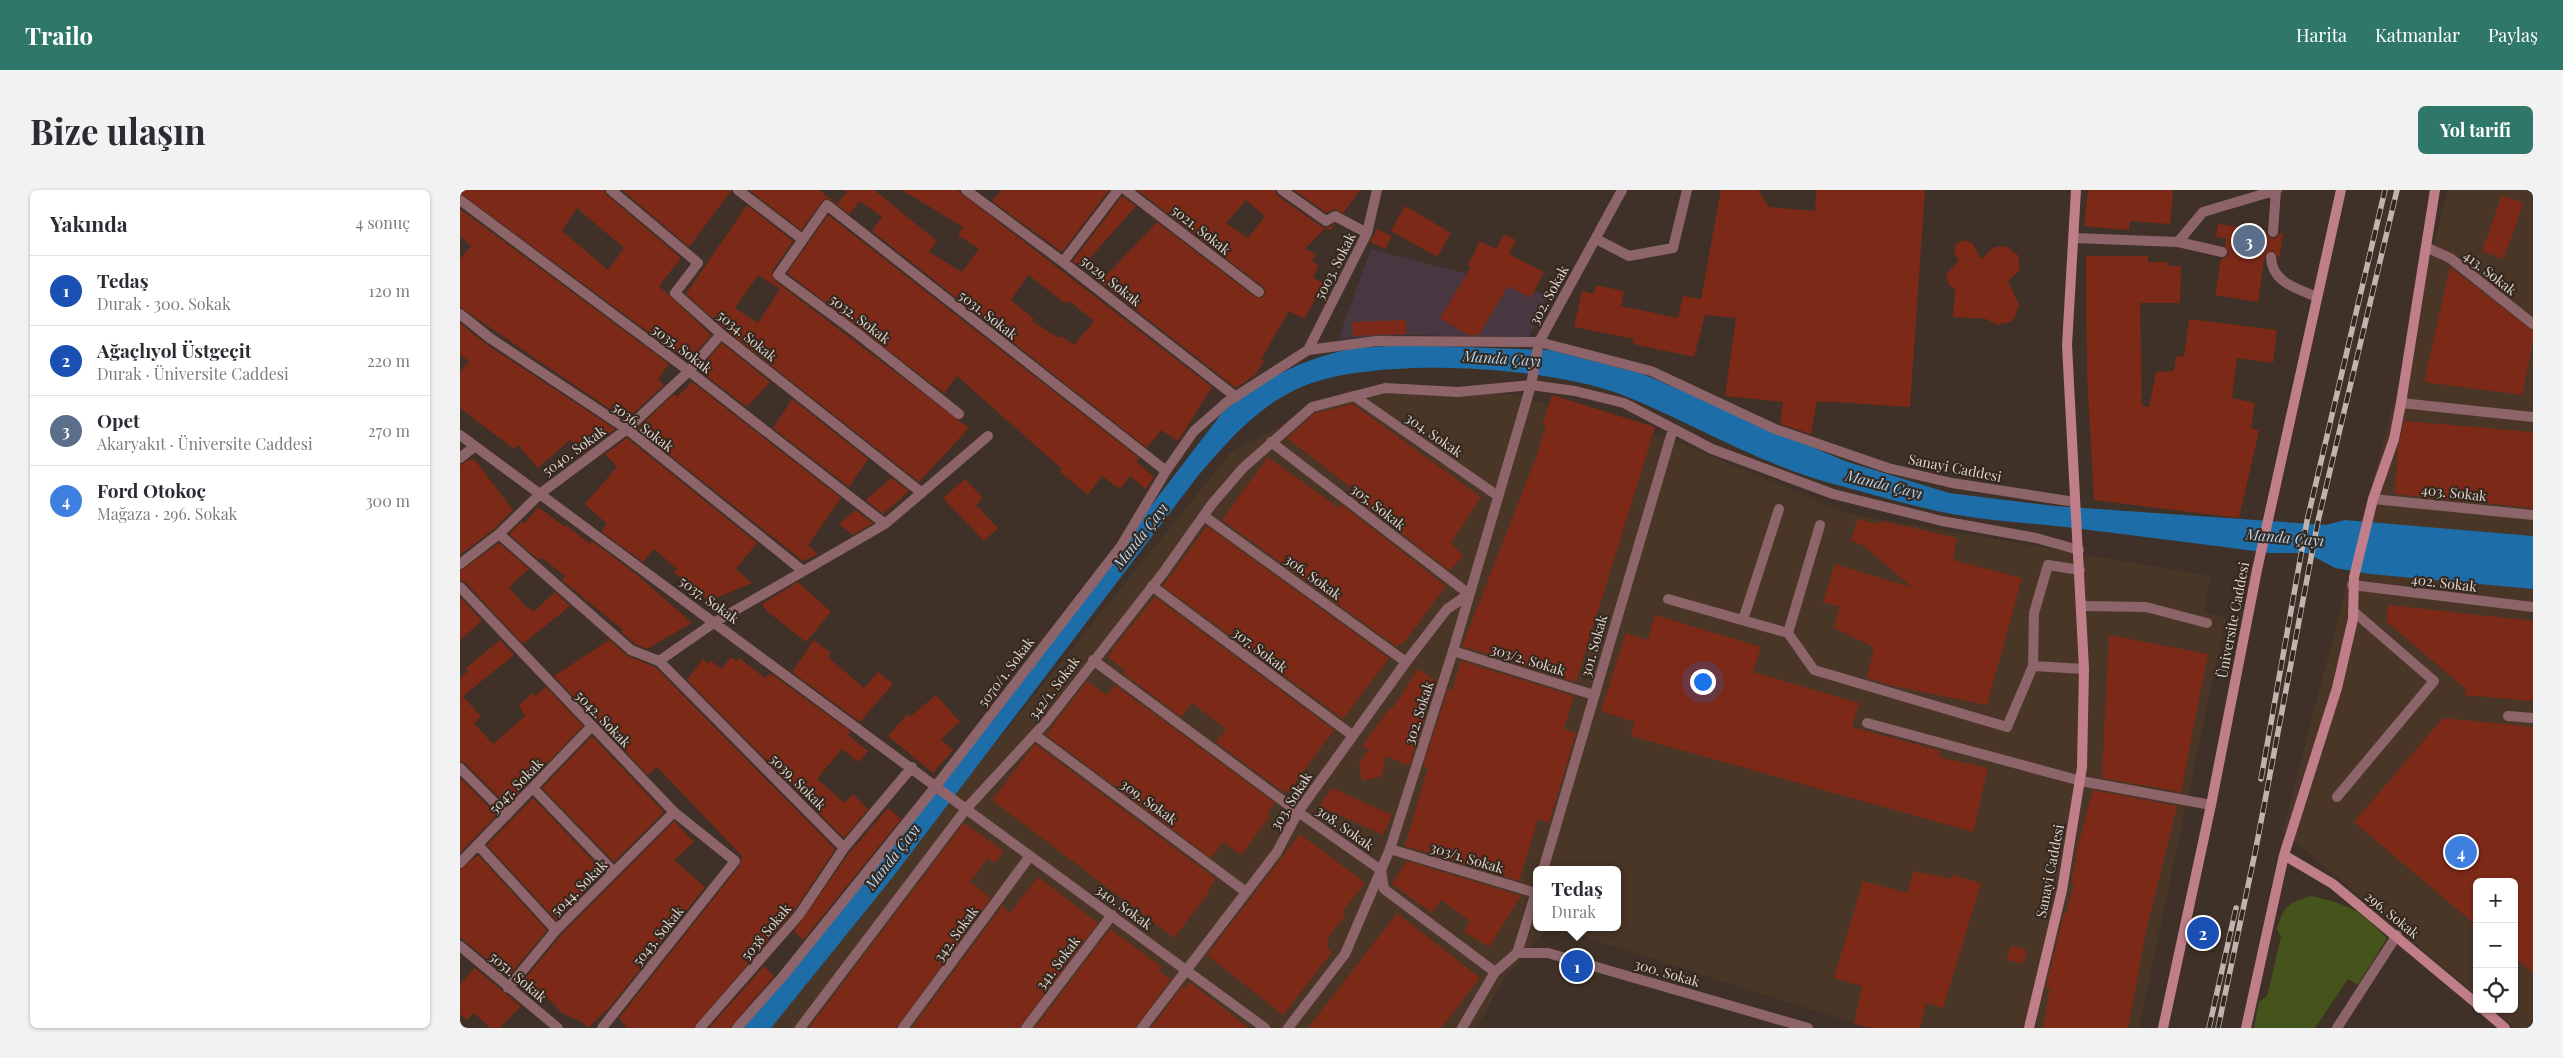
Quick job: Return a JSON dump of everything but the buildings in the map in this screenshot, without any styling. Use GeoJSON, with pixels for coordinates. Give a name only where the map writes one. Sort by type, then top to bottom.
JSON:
{"type":"FeatureCollection","features":[{"type":"Feature","properties":{"kind":"main road","name":"Sanayi Caddesi"},"geometry":{"type":"LineString","coordinates":[[2029,1028],[2062,890],[2081,781],[2084,669],[2082,606],[2067,345],[2076,190]]}},
{"type":"Feature","properties":{"kind":"main road","name":"Üniversite Caddesi"},"geometry":{"type":"LineString","coordinates":[[2163,1028],[2211,805],[2257,570],[2341,190]]}},
{"type":"Feature","properties":{"kind":"main road"},"geometry":{"type":"LineString","coordinates":[[2246,1028],[2284,856],[2337,688],[2353,619],[2353,581],[2368,516],[2394,439],[2428,248],[2435,190]]}},
{"type":"Feature","properties":{"kind":"main road","name":"296. Sokak"},"geometry":{"type":"LineString","coordinates":[[2284,856],[2333,884],[2397,935],[2473,1001]]}},
{"type":"Feature","properties":{"kind":"main road"},"geometry":{"type":"LineString","coordinates":[[2488,1013],[2505,1028]]}},
{"type":"Feature","properties":{"kind":"street","name":"5034. Sokak"},"geometry":{"type":"LineString","coordinates":[[611,190],[698,263],[675,293],[721,334],[922,493]]}},
{"type":"Feature","properties":{"kind":"street"},"geometry":{"type":"LineString","coordinates":[[738,190],[802,239]]}},
{"type":"Feature","properties":{"kind":"street","name":"5029. Sokak"},"geometry":{"type":"LineString","coordinates":[[966,190],[1063,262],[1236,397]]}},
{"type":"Feature","properties":{"kind":"street"},"geometry":{"type":"LineString","coordinates":[[1063,262],[1118,190]]}},
{"type":"Feature","properties":{"kind":"street","name":"5021. Sokak"},"geometry":{"type":"LineString","coordinates":[[1126,190],[1259,292]]}},
{"type":"Feature","properties":{"kind":"street"},"geometry":{"type":"LineString","coordinates":[[1282,190],[1326,221],[1335,216],[1367,233]]}},
{"type":"Feature","properties":{"kind":"street","name":"5003. Sokak"},"geometry":{"type":"LineString","coordinates":[[1308,350],[1367,233],[1377,190]]}},
{"type":"Feature","properties":{"kind":"street","name":"302. Sokak"},"geometry":{"type":"LineString","coordinates":[[1288,1028],[1345,954],[1390,849],[1453,651],[1531,386],[1540,342],[1622,190]]}},
{"type":"Feature","properties":{"kind":"street"},"geometry":{"type":"LineString","coordinates":[[1596,239],[1629,256],[1673,248],[1687,190]]}},
{"type":"Feature","properties":{"kind":"street"},"geometry":{"type":"LineString","coordinates":[[2178,242],[2203,212],[2276,190],[2273,232]]}},
{"type":"Feature","properties":{"kind":"street","name":"5035. Sokak"},"geometry":{"type":"LineString","coordinates":[[460,200],[689,371],[885,524]]}},
{"type":"Feature","properties":{"kind":"street","name":"5031. Sokak"},"geometry":{"type":"LineString","coordinates":[[802,239],[827,205],[1166,471]]}},
{"type":"Feature","properties":{"kind":"street"},"geometry":{"type":"LineString","coordinates":[[2074,238],[2178,242],[2222,252]]}},
{"type":"Feature","properties":{"kind":"street","name":"5032. Sokak"},"geometry":{"type":"LineString","coordinates":[[802,239],[778,275],[858,334],[959,414]]}},
{"type":"Feature","properties":{"kind":"street","name":"413. Sokak"},"geometry":{"type":"LineString","coordinates":[[2428,248],[2450,258],[2533,324]]}},
{"type":"Feature","properties":{"kind":"street"},"geometry":{"type":"LineString","coordinates":[[2269,258],[2275,274],[2280,280],[2317,297]]}},
{"type":"Feature","properties":{"kind":"street","name":"5036. Sokak"},"geometry":{"type":"LineString","coordinates":[[460,314],[490,338],[626,429],[803,570]]}},
{"type":"Feature","properties":{"kind":"street","name":"5040. Sokak"},"geometry":{"type":"LineString","coordinates":[[460,564],[499,534],[541,493],[626,429],[689,371],[721,334]]}},
{"type":"Feature","properties":{"kind":"street","name":"302. Sokak"},"geometry":{"type":"LineString","coordinates":[[1308,350],[1377,341],[1540,342]]}},
{"type":"Feature","properties":{"kind":"street","name":"Sanayi Caddesi"},"geometry":{"type":"LineString","coordinates":[[1540,342],[1651,371],[1775,429],[1888,468],[1952,483],[2075,505]]}},
{"type":"Feature","properties":{"kind":"street","name":"5070/1. Sokak"},"geometry":{"type":"LineString","coordinates":[[737,1028],[784,975],[939,787],[1121,546],[1166,471],[1194,431],[1227,402],[1308,350]]}},
{"type":"Feature","properties":{"kind":"street","name":"342/1. Sokak"},"geometry":{"type":"LineString","coordinates":[[800,1028],[966,809],[1035,735],[1243,468],[1312,406],[1385,388],[1458,392],[1531,386],[1575,391],[1624,403],[1712,450],[1833,494],[1942,521],[2079,547]]}},
{"type":"Feature","properties":{"kind":"street","name":"304. Sokak"},"geometry":{"type":"LineString","coordinates":[[1354,396],[1498,496]]}},
{"type":"Feature","properties":{"kind":"street"},"geometry":{"type":"LineString","coordinates":[[2401,403],[2533,415]]}},
{"type":"Feature","properties":{"kind":"street","name":"301. Sokak"},"geometry":{"type":"LineString","coordinates":[[1544,866],[1673,430]]}},
{"type":"Feature","properties":{"kind":"street","name":"5037. Sokak"},"geometry":{"type":"LineString","coordinates":[[460,434],[939,787],[966,809]]}},
{"type":"Feature","properties":{"kind":"street"},"geometry":{"type":"LineString","coordinates":[[499,534],[632,650],[659,662],[716,622],[885,524],[988,436]]}},
{"type":"Feature","properties":{"kind":"street","name":"305. Sokak"},"geometry":{"type":"LineString","coordinates":[[1271,442],[1469,594]]}},
{"type":"Feature","properties":{"kind":"street"},"geometry":{"type":"LineString","coordinates":[[460,458],[475,446]]}},
{"type":"Feature","properties":{"kind":"street","name":"403. Sokak"},"geometry":{"type":"LineString","coordinates":[[2373,499],[2533,515]]}},
{"type":"Feature","properties":{"kind":"street"},"geometry":{"type":"LineString","coordinates":[[1743,620],[1779,509]]}},
{"type":"Feature","properties":{"kind":"street","name":"306. Sokak"},"geometry":{"type":"LineString","coordinates":[[1204,516],[1406,662]]}},
{"type":"Feature","properties":{"kind":"street"},"geometry":{"type":"LineString","coordinates":[[1788,633],[1820,525]]}},
{"type":"Feature","properties":{"kind":"street"},"geometry":{"type":"LineString","coordinates":[[1668,599],[1788,633],[1814,670],[2007,728],[2033,666],[2034,612],[2048,565],[2080,570]]}},
{"type":"Feature","properties":{"kind":"street","name":"402. Sokak"},"geometry":{"type":"LineString","coordinates":[[2353,581],[2533,607]]}},
{"type":"Feature","properties":{"kind":"street","name":"307. Sokak"},"geometry":{"type":"LineString","coordinates":[[1152,586],[1352,736]]}},
{"type":"Feature","properties":{"kind":"street","name":"5042. Sokak"},"geometry":{"type":"LineString","coordinates":[[460,587],[591,727],[674,812],[735,861]]}},
{"type":"Feature","properties":{"kind":"street","name":"303. Sokak"},"geometry":{"type":"LineString","coordinates":[[1142,1028],[1277,852],[1298,812],[1406,662],[1447,609],[1469,594]]}},
{"type":"Feature","properties":{"kind":"street"},"geometry":{"type":"LineString","coordinates":[[2082,606],[2146,607],[2207,623]]}},
{"type":"Feature","properties":{"kind":"street"},"geometry":{"type":"LineString","coordinates":[[2338,797],[2434,681],[2353,611]]}},
{"type":"Feature","properties":{"kind":"street","name":"303/2. Sokak"},"geometry":{"type":"LineString","coordinates":[[1453,651],[1594,695]]}},
{"type":"Feature","properties":{"kind":"street","name":"308. Sokak"},"geometry":{"type":"LineString","coordinates":[[1093,660],[1298,812],[1381,870]]}},
{"type":"Feature","properties":{"kind":"street","name":"5039. Sokak"},"geometry":{"type":"LineString","coordinates":[[659,662],[844,848]]}},
{"type":"Feature","properties":{"kind":"street"},"geometry":{"type":"LineString","coordinates":[[2033,666],[2084,669]]}},
{"type":"Feature","properties":{"kind":"street"},"geometry":{"type":"LineString","coordinates":[[2508,716],[2533,718]]}},
{"type":"Feature","properties":{"kind":"street"},"geometry":{"type":"LineString","coordinates":[[1867,722],[2081,781],[2211,805]]}},
{"type":"Feature","properties":{"kind":"street","name":"5047. Sokak"},"geometry":{"type":"LineString","coordinates":[[460,864],[591,727]]}},
{"type":"Feature","properties":{"kind":"street","name":"309. Sokak"},"geometry":{"type":"LineString","coordinates":[[1035,735],[1246,892]]}},
{"type":"Feature","properties":{"kind":"street"},"geometry":{"type":"LineString","coordinates":[[844,848],[912,767]]}},
{"type":"Feature","properties":{"kind":"street"},"geometry":{"type":"LineString","coordinates":[[460,768],[507,815]]}},
{"type":"Feature","properties":{"kind":"street"},"geometry":{"type":"LineString","coordinates":[[533,788],[614,872]]}},
{"type":"Feature","properties":{"kind":"street","name":"340. Sokak"},"geometry":{"type":"LineString","coordinates":[[966,809],[1265,1028]]}},
{"type":"Feature","properties":{"kind":"street","name":"5044. Sokak"},"geometry":{"type":"LineString","coordinates":[[508,988],[556,930],[674,812]]}},
{"type":"Feature","properties":{"kind":"street"},"geometry":{"type":"LineString","coordinates":[[478,845],[556,930]]}},
{"type":"Feature","properties":{"kind":"street","name":"5038 Sokak"},"geometry":{"type":"LineString","coordinates":[[700,1028],[799,915],[844,848]]}},
{"type":"Feature","properties":{"kind":"street","name":"303/1. Sokak"},"geometry":{"type":"LineString","coordinates":[[1390,849],[1533,890]]}},
{"type":"Feature","properties":{"kind":"street","name":"342. Sokak"},"geometry":{"type":"LineString","coordinates":[[903,1028],[1030,856]]}},
{"type":"Feature","properties":{"kind":"street","name":"5043. Sokak"},"geometry":{"type":"LineString","coordinates":[[602,1028],[735,861]]}},
{"type":"Feature","properties":{"kind":"street"},"geometry":{"type":"LineString","coordinates":[[1381,870],[1384,889],[1495,972]]}},
{"type":"Feature","properties":{"kind":"street"},"geometry":{"type":"LineString","coordinates":[[1462,1028],[1495,972],[1518,953],[1533,901]]}},
{"type":"Feature","properties":{"kind":"street","name":"341. Sokak"},"geometry":{"type":"LineString","coordinates":[[1026,1028],[1112,915]]}},
{"type":"Feature","properties":{"kind":"street"},"geometry":{"type":"LineString","coordinates":[[2337,1028],[2397,935]]}},
{"type":"Feature","properties":{"kind":"street","name":"5051. Sokak"},"geometry":{"type":"LineString","coordinates":[[460,946],[558,1028]]}},
{"type":"Feature","properties":{"kind":"street","name":"300. Sokak"},"geometry":{"type":"LineString","coordinates":[[1518,953],[1548,953],[1808,1028]]}},
{"type":"Feature","properties":{"kind":"shaded area"},"geometry":{"type":"Polygon","coordinates":[[[2448,190],[2533,190],[2533,1028],[2515,1028],[2497,1013],[2518,1013],[2518,878],[2473,878],[2473,993],[2283,831],[2448,190]]]}},
{"type":"Feature","properties":{"kind":"shaded area"},"geometry":{"type":"Polygon","coordinates":[[[1371,249],[1548,295],[1529,337],[1406,335],[1338,339],[1371,249]]]}},
{"type":"Feature","properties":{"kind":"shaded area"},"geometry":{"type":"Polygon","coordinates":[[[1347,391],[1512,394],[1678,442],[1848,514],[2211,576],[2204,613],[2226,617],[2139,1028],[1869,1028],[1566,931],[1621,931],[1621,866],[1533,866],[1533,931],[1544,931],[1502,982],[1477,1028],[765,1028],[1232,451],[1347,391]]]}},
{"type":"Feature","properties":{"kind":"green space"},"geometry":{"type":"Polygon","coordinates":[[[2311,896],[2344,905],[2369,921],[2387,938],[2358,985],[2348,979],[2315,1028],[2254,1028],[2259,1002],[2267,996],[2281,937],[2277,929],[2284,911],[2297,901],[2311,896]]]}},
{"type":"Feature","properties":{"kind":"water","name":"Manda Çayı"},"geometry":{"type":"Polygon","coordinates":[[[1398,345],[1550,350],[1643,374],[1845,461],[1949,493],[2055,506],[2326,525],[2345,520],[2533,536],[2533,589],[2370,574],[2335,568],[2307,553],[2269,553],[1980,518],[1938,511],[1812,478],[1756,456],[1648,405],[1620,394],[1588,384],[1549,377],[1505,371],[1413,368],[1370,371],[1331,378],[1299,388],[1270,405],[1244,426],[1220,451],[1197,477],[892,878],[771,1028],[743,1028],[877,864],[1222,413],[1248,392],[1277,375],[1308,361],[1341,351],[1398,345]]]}},
{"type":"Feature","properties":{"kind":"railway"},"geometry":{"type":"LineString","coordinates":[[2261,779],[2307,521],[2385,190]]}},
{"type":"Feature","properties":{"kind":"railway"},"geometry":{"type":"LineString","coordinates":[[2218,1028],[2256,848],[2318,521],[2397,190]]}},
{"type":"Feature","properties":{"kind":"railway"},"geometry":{"type":"LineString","coordinates":[[2209,1028],[2236,908]]}},
{"type":"Feature","properties":{"kind":"place","name":"Opet"},"geometry":{"type":"Point","coordinates":[2249,241]}},
{"type":"Feature","properties":{"kind":"place","name":"Ford Otokoç"},"geometry":{"type":"Point","coordinates":[2461,852]}},
{"type":"Feature","properties":{"kind":"place","name":"Ağaçlıyol Üstgeçit"},"geometry":{"type":"Point","coordinates":[2203,933]}},
{"type":"Feature","properties":{"kind":"place","name":"Tedaş"},"geometry":{"type":"Point","coordinates":[1577,966]}}]}
